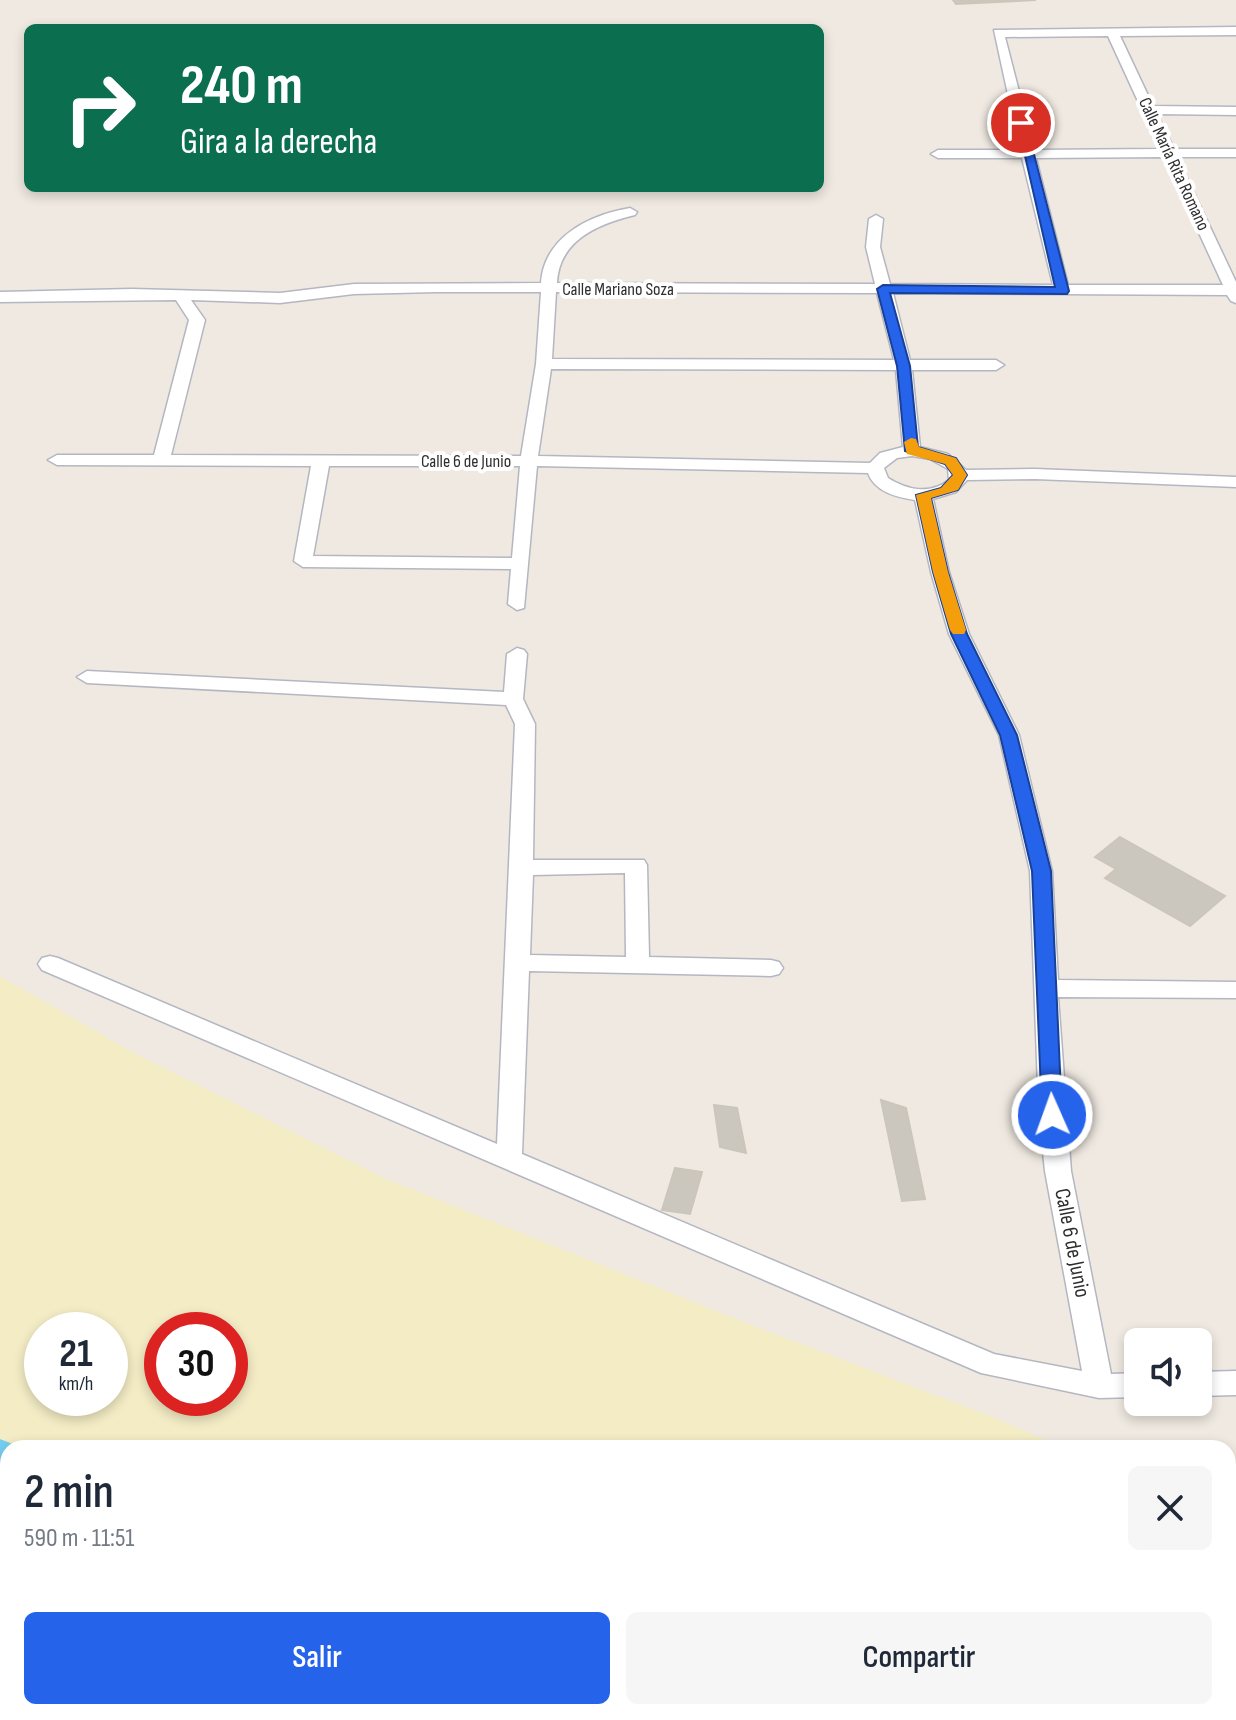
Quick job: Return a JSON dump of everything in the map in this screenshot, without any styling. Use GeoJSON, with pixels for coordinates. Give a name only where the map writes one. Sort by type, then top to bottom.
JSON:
{"type":"FeatureCollection","features":[{"type":"Feature","properties":{"kind":"street","name":"Calle María Rita Romano"},"geometry":{"type":"LineString","coordinates":[[1112,31],[1235,293]]}},
{"type":"Feature","properties":{"kind":"street"},"geometry":{"type":"LineString","coordinates":[[1062,291],[998,33],[1236,31]]}},
{"type":"Feature","properties":{"kind":"street"},"geometry":{"type":"LineString","coordinates":[[1150,110],[1236,111]]}},
{"type":"Feature","properties":{"kind":"street"},"geometry":{"type":"LineString","coordinates":[[938,154],[1236,153]]}},
{"type":"Feature","properties":{"kind":"street"},"geometry":{"type":"LineString","coordinates":[[517,604],[529,461],[544,364],[550,266],[559,249],[594,224],[608,216],[630,212]]}},
{"type":"Feature","properties":{"kind":"street"},"geometry":{"type":"LineString","coordinates":[[876,219],[873,247],[904,366],[912,451]]}},
{"type":"Feature","properties":{"kind":"street","name":"Calle Mariano Soza"},"geometry":{"type":"LineString","coordinates":[[0,297],[280,298],[354,289],[422,287],[1235,293]]}},
{"type":"Feature","properties":{"kind":"street"},"geometry":{"type":"LineString","coordinates":[[161,460],[197,320],[181,296]]}},
{"type":"Feature","properties":{"kind":"street"},"geometry":{"type":"LineString","coordinates":[[544,364],[996,365]]}},
{"type":"Feature","properties":{"kind":"street"},"geometry":{"type":"LineString","coordinates":[[912,451],[926,452],[951,461],[960,475],[953,487],[923,495],[887,487],[880,481],[875,468],[887,456],[912,451]]}},
{"type":"Feature","properties":{"kind":"street","name":"Calle 6 de Junio"},"geometry":{"type":"LineString","coordinates":[[57,460],[529,461],[875,468]]}},
{"type":"Feature","properties":{"kind":"street"},"geometry":{"type":"LineString","coordinates":[[321,461],[303,561],[521,564]]}},
{"type":"Feature","properties":{"kind":"street"},"geometry":{"type":"LineString","coordinates":[[960,475],[1035,474],[1236,482]]}},
{"type":"Feature","properties":{"kind":"street","name":"Calle 6 de Junio"},"geometry":{"type":"LineString","coordinates":[[923,495],[940,572],[959,634],[1009,735],[1041,871],[1058,1171],[1099,1386]]}},
{"type":"Feature","properties":{"kind":"street"},"geometry":{"type":"LineString","coordinates":[[509,1161],[525,724],[513,699],[517,654]]}},
{"type":"Feature","properties":{"kind":"street"},"geometry":{"type":"LineString","coordinates":[[87,677],[513,699]]}},
{"type":"Feature","properties":{"kind":"street"},"geometry":{"type":"LineString","coordinates":[[522,868],[636,865],[638,965]]}},
{"type":"Feature","properties":{"kind":"street"},"geometry":{"type":"LineString","coordinates":[[517,963],[771,968]]}},
{"type":"Feature","properties":{"kind":"street"},"geometry":{"type":"LineString","coordinates":[[50,964],[991,1365],[1099,1386],[1124,1385]]}},
{"type":"Feature","properties":{"kind":"street"},"geometry":{"type":"LineString","coordinates":[[1047,988],[1236,990]]}},
{"type":"Feature","properties":{"kind":"street"},"geometry":{"type":"LineString","coordinates":[[1212,1384],[1236,1383]]}},
{"type":"Feature","properties":{"kind":"sand"},"geometry":{"type":"Polygon","coordinates":[[[0,976],[134,1053],[384,1178],[1045,1440],[0,1440],[0,976]]]}},
{"type":"Feature","properties":{"kind":"building"},"geometry":{"type":"Polygon","coordinates":[[[953,0],[1036,0],[956,4],[953,0]]]}},
{"type":"Feature","properties":{"kind":"building"},"geometry":{"type":"Polygon","coordinates":[[[1120,837],[1225,896],[1190,926],[1105,878],[1116,869],[1095,857],[1120,837]]]}},
{"type":"Feature","properties":{"kind":"building"},"geometry":{"type":"Polygon","coordinates":[[[881,1100],[906,1108],[925,1199],[902,1201],[881,1100]]]}},
{"type":"Feature","properties":{"kind":"building"},"geometry":{"type":"Polygon","coordinates":[[[714,1105],[737,1108],[746,1153],[720,1147],[714,1105]]]}},
{"type":"Feature","properties":{"kind":"building"},"geometry":{"type":"Polygon","coordinates":[[[675,1168],[702,1172],[690,1214],[662,1210],[675,1168]]]}},
{"type":"Feature","properties":{"kind":"slow traffic"},"geometry":{"type":"LineString","coordinates":[[911,442],[912,451],[939,455],[951,461],[960,475],[953,487],[923,495],[940,572],[958,630]]}},
{"type":"Feature","properties":{"kind":"route"},"geometry":{"type":"LineString","coordinates":[[1021,123],[1062,291],[883,289],[904,366],[912,451],[939,455],[951,461],[960,475],[953,487],[923,495],[940,572],[959,634],[1009,735],[1041,871],[1052,1115]]}}]}
